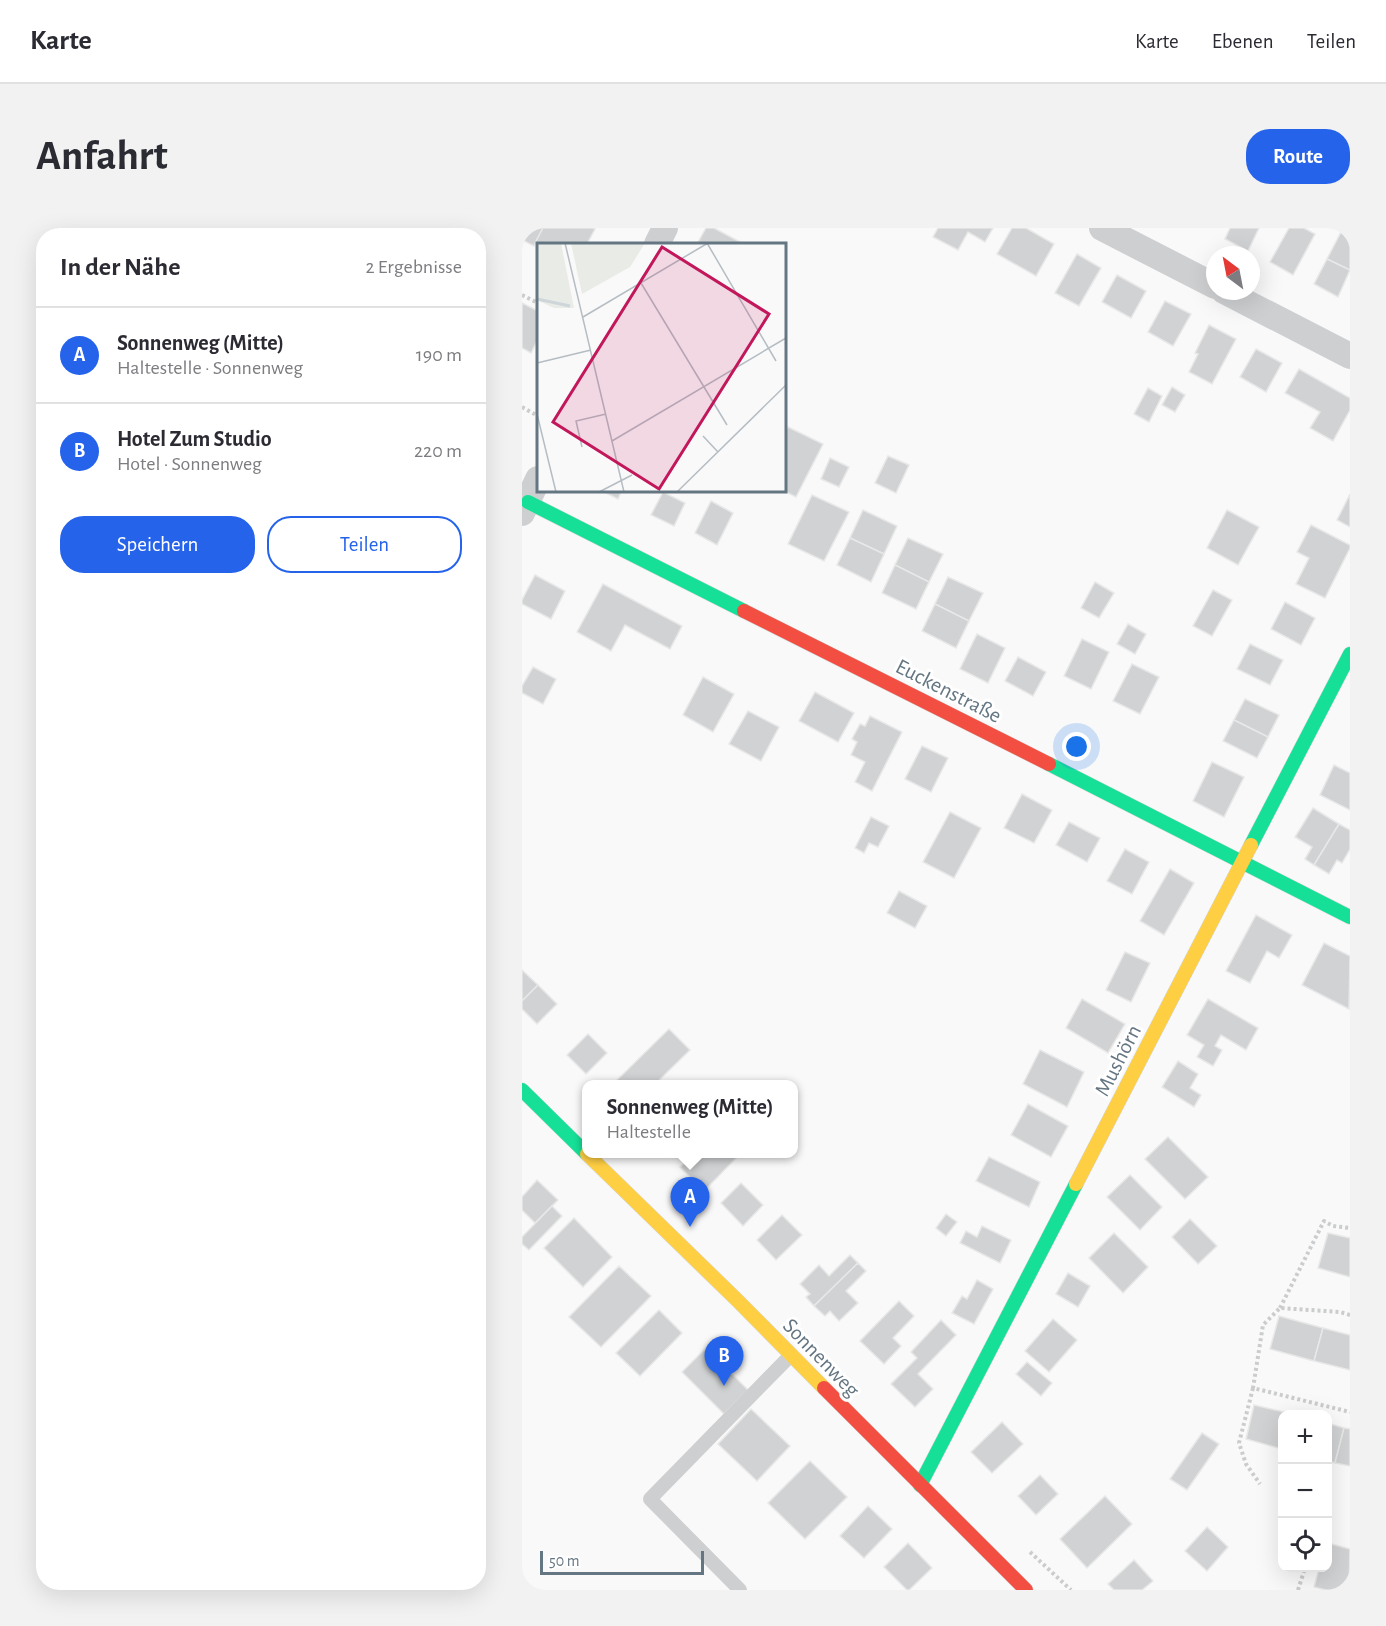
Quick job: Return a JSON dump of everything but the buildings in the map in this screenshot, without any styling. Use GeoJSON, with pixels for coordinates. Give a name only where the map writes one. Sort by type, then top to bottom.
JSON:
{"type":"FeatureCollection","features":[{"type":"Feature","properties":{"kind":"street"},"geometry":{"type":"LineString","coordinates":[[658,243],[666,228]]}},
{"type":"Feature","properties":{"kind":"street"},"geometry":{"type":"LineString","coordinates":[[1102,228],[1206,281]]}},
{"type":"Feature","properties":{"kind":"street"},"geometry":{"type":"LineString","coordinates":[[1241,300],[1350,356]]}},
{"type":"Feature","properties":{"kind":"street","name":"Euckenstraße"},"geometry":{"type":"LineString","coordinates":[[529,498],[1350,917]]}},
{"type":"Feature","properties":{"kind":"street","name":"Mushörn"},"geometry":{"type":"LineString","coordinates":[[920,1485],[1350,654]]}},
{"type":"Feature","properties":{"kind":"street","name":"Sonnenweg"},"geometry":{"type":"LineString","coordinates":[[522,1090],[582,1148]]}},
{"type":"Feature","properties":{"kind":"street","name":"Sonnenweg"},"geometry":{"type":"LineString","coordinates":[[592,1158],[1026,1590]]}},
{"type":"Feature","properties":{"kind":"lane"},"geometry":{"type":"LineString","coordinates":[[740,1590],[650,1499],[791,1355]]}},
{"type":"Feature","properties":{"kind":"path"},"geometry":{"type":"LineString","coordinates":[[522,295],[537,302]]}},
{"type":"Feature","properties":{"kind":"path"},"geometry":{"type":"LineString","coordinates":[[522,407],[537,415]]}},
{"type":"Feature","properties":{"kind":"path"},"geometry":{"type":"LineString","coordinates":[[1260,1484],[1246,1464],[1239,1443],[1253,1388],[1263,1325],[1280,1308],[1324,1221],[1333,1226],[1350,1228]]}},
{"type":"Feature","properties":{"kind":"path"},"geometry":{"type":"LineString","coordinates":[[1280,1308],[1340,1312],[1350,1315]]}},
{"type":"Feature","properties":{"kind":"path"},"geometry":{"type":"LineString","coordinates":[[1253,1388],[1350,1412]]}},
{"type":"Feature","properties":{"kind":"path"},"geometry":{"type":"LineString","coordinates":[[1298,1590],[1304,1572]]}},
{"type":"Feature","properties":{"kind":"traffic: fast"},"geometry":{"type":"LineString","coordinates":[[528,502],[744,611]]}},
{"type":"Feature","properties":{"kind":"traffic: fast"},"geometry":{"type":"LineString","coordinates":[[1251,845],[1350,654]]}},
{"type":"Feature","properties":{"kind":"traffic: fast"},"geometry":{"type":"LineString","coordinates":[[1049,764],[1350,917]]}},
{"type":"Feature","properties":{"kind":"traffic: fast"},"geometry":{"type":"LineString","coordinates":[[522,1090],[582,1149]]}},
{"type":"Feature","properties":{"kind":"traffic: fast"},"geometry":{"type":"LineString","coordinates":[[920,1485],[1076,1184]]}},
{"type":"Feature","properties":{"kind":"traffic: slow"},"geometry":{"type":"LineString","coordinates":[[1076,1184],[1251,845]]}},
{"type":"Feature","properties":{"kind":"traffic: slow"},"geometry":{"type":"LineString","coordinates":[[591,1158],[824,1388]]}},
{"type":"Feature","properties":{"kind":"traffic: jam"},"geometry":{"type":"LineString","coordinates":[[744,611],[1049,764]]}},
{"type":"Feature","properties":{"kind":"traffic: jam"},"geometry":{"type":"LineString","coordinates":[[824,1388],[1026,1590]]}},
{"type":"Feature","properties":{"kind":"place","name":"Sonnenweg (Mitte)"},"geometry":{"type":"Point","coordinates":[690,1227]}},
{"type":"Feature","properties":{"kind":"place","name":"Hotel Zum Studio"},"geometry":{"type":"Point","coordinates":[724,1386]}}]}
